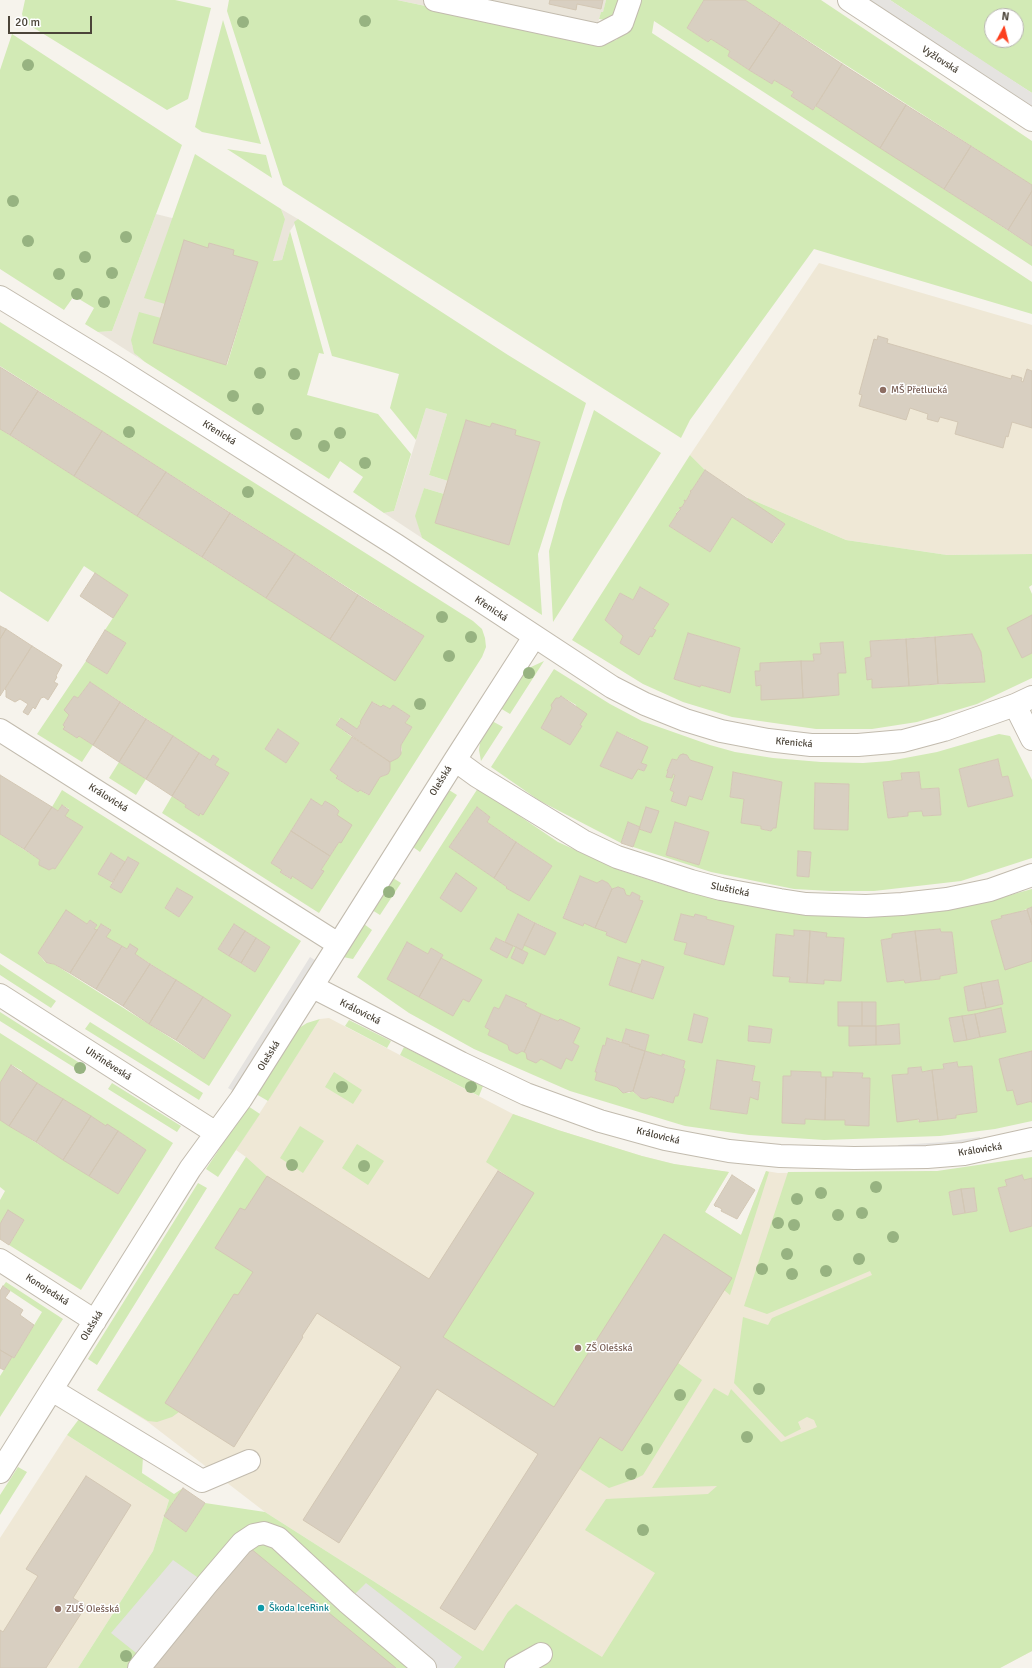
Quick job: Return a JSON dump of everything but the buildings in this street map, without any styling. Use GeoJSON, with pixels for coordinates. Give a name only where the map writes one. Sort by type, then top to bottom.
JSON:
{"type":"FeatureCollection","features":[{"type":"Feature","properties":{"kind":"street"},"geometry":{"type":"LineString","coordinates":[[435,0],[599,35],[622,22],[630,0]]}},
{"type":"Feature","properties":{"kind":"street","name":"Vyžlovská"},"geometry":{"type":"LineString","coordinates":[[849,0],[1032,120]]}},
{"type":"Feature","properties":{"kind":"street","name":"Křenická"},"geometry":{"type":"LineString","coordinates":[[0,297],[133,378],[396,545],[612,688],[645,704],[685,720],[721,731],[768,740],[811,745],[858,745],[903,741],[944,730],[1023,701]]}},
{"type":"Feature","properties":{"kind":"street","name":"Olešská"},"geometry":{"type":"LineString","coordinates":[[0,1472],[190,1169],[241,1099],[313,987],[338,944],[454,760],[534,637]]}},
{"type":"Feature","properties":{"kind":"street"},"geometry":{"type":"LineString","coordinates":[[1023,701],[1032,739]]}},
{"type":"Feature","properties":{"kind":"street","name":"Královická"},"geometry":{"type":"LineString","coordinates":[[0,730],[338,944]]}},
{"type":"Feature","properties":{"kind":"street","name":"Sluštická"},"geometry":{"type":"LineString","coordinates":[[454,760],[477,776],[583,841],[617,856],[691,881],[728,890],[806,904],[866,906],[902,904],[990,890],[1032,875]]}},
{"type":"Feature","properties":{"kind":"street","name":"Královická"},"geometry":{"type":"LineString","coordinates":[[313,987],[461,1063],[526,1094],[600,1121],[665,1139],[729,1151],[780,1156],[854,1158],[927,1157],[964,1154],[1032,1140]]}},
{"type":"Feature","properties":{"kind":"street","name":"Uhříněveská"},"geometry":{"type":"LineString","coordinates":[[0,995],[216,1133]]}},
{"type":"Feature","properties":{"kind":"street","name":"Konojedská"},"geometry":{"type":"LineString","coordinates":[[0,1260],[95,1321]]}},
{"type":"Feature","properties":{"kind":"street"},"geometry":{"type":"LineString","coordinates":[[52,1390],[202,1481],[249,1461]]}},
{"type":"Feature","properties":{"kind":"street"},"geometry":{"type":"LineString","coordinates":[[139,1668],[242,1543],[254,1535],[264,1533],[278,1538],[347,1602],[425,1668]]}},
{"type":"Feature","properties":{"kind":"street"},"geometry":{"type":"LineString","coordinates":[[516,1668],[540,1654]]}},
{"type":"Feature","properties":{"kind":"shaded area"},"geometry":{"type":"Polygon","coordinates":[[[397,0],[606,0],[593,41],[397,0]]]}},
{"type":"Feature","properties":{"kind":"shaded area"},"geometry":{"type":"Polygon","coordinates":[[[849,0],[890,0],[1032,93],[1032,120],[849,0]]]}},
{"type":"Feature","properties":{"kind":"shaded area"},"geometry":{"type":"Polygon","coordinates":[[[281,209],[298,219],[290,231],[282,260],[258,262],[226,365],[132,336],[132,345],[137,356],[145,362],[98,332],[112,331],[156,214],[172,218],[285,219],[281,209]]]}},
{"type":"Feature","properties":{"kind":"shaded area","name":"MŠ Přetlucká"},"geometry":{"type":"Polygon","coordinates":[[[819,263],[1032,325],[1032,554],[947,555],[846,540],[748,498],[705,470],[690,455],[819,263]]]}},
{"type":"Feature","properties":{"kind":"shaded area"},"geometry":{"type":"Polygon","coordinates":[[[426,408],[447,414],[429,475],[448,481],[466,420],[490,427],[492,423],[516,430],[515,434],[540,442],[509,545],[435,523],[444,494],[424,488],[416,516],[422,538],[384,513],[394,511],[426,408]]]}},
{"type":"Feature","properties":{"kind":"shaded area"},"geometry":{"type":"Polygon","coordinates":[[[310,957],[318,962],[235,1092],[228,1088],[310,957]]]}},
{"type":"Feature","properties":{"kind":"shaded area","name":"ZŠ Olešská"},"geometry":{"type":"Polygon","coordinates":[[[329,1018],[513,1114],[558,1130],[642,1156],[674,1164],[729,1172],[705,1212],[741,1235],[766,1171],[778,1173],[937,1171],[1032,1651],[1000,1668],[698,1668],[483,1651],[265,1512],[148,1422],[97,1390],[246,1157],[236,1150],[320,1019],[329,1018]]]}},
{"type":"Feature","properties":{"kind":"shaded area"},"geometry":{"type":"Polygon","coordinates":[[[980,1137],[982,1146],[899,1153],[898,1145],[945,1142],[980,1137]]]}},
{"type":"Feature","properties":{"kind":"shaded area","name":"ZUŠ Olešská"},"geometry":{"type":"Polygon","coordinates":[[[67,1435],[169,1500],[153,1551],[78,1668],[0,1668],[0,1538],[67,1435]]]}},
{"type":"Feature","properties":{"kind":"shaded area"},"geometry":{"type":"Polygon","coordinates":[[[173,1560],[207,1584],[145,1660],[111,1633],[173,1560]]]}},
{"type":"Feature","properties":{"kind":"shaded area"},"geometry":{"type":"Polygon","coordinates":[[[366,1583],[462,1657],[454,1668],[425,1668],[347,1602],[366,1583]]]}},
{"type":"Feature","properties":{"kind":"green space"},"geometry":{"type":"Polygon","coordinates":[[[25,0],[175,0],[211,8],[188,99],[167,110],[29,25],[24,21],[22,14],[25,0]]]}},
{"type":"Feature","properties":{"kind":"green space"},"geometry":{"type":"Polygon","coordinates":[[[229,0],[397,0],[601,43],[616,40],[628,28],[638,0],[704,0],[687,28],[708,42],[711,39],[730,51],[728,56],[749,70],[772,84],[774,80],[794,92],[791,96],[813,110],[816,106],[1032,246],[1032,266],[654,21],[652,33],[1032,282],[1032,314],[814,249],[690,420],[681,438],[283,185],[227,11],[229,0]]]}},
{"type":"Feature","properties":{"kind":"green space"},"geometry":{"type":"Polygon","coordinates":[[[606,0],[621,0],[616,16],[605,20],[599,19],[601,12],[603,12],[606,0]]]}},
{"type":"Feature","properties":{"kind":"green space"},"geometry":{"type":"Polygon","coordinates":[[[745,0],[821,0],[1032,141],[1032,185],[745,0]]]}},
{"type":"Feature","properties":{"kind":"green space"},"geometry":{"type":"Polygon","coordinates":[[[890,0],[1032,0],[1032,93],[991,67],[890,0]]]}},
{"type":"Feature","properties":{"kind":"green space"},"geometry":{"type":"Polygon","coordinates":[[[223,20],[261,144],[202,132],[195,127],[223,20]]]}},
{"type":"Feature","properties":{"kind":"green space"},"geometry":{"type":"Polygon","coordinates":[[[12,34],[182,145],[112,331],[98,332],[85,324],[94,308],[74,296],[64,310],[0,269],[0,70],[12,34]]]}},
{"type":"Feature","properties":{"kind":"green space"},"geometry":{"type":"Polygon","coordinates":[[[227,149],[266,155],[272,178],[227,149]]]}},
{"type":"Feature","properties":{"kind":"green space"},"geometry":{"type":"Polygon","coordinates":[[[195,154],[281,209],[285,219],[273,261],[282,260],[290,231],[324,354],[319,353],[307,395],[378,414],[411,454],[394,511],[384,513],[353,492],[363,477],[340,461],[329,479],[145,362],[134,353],[131,340],[139,312],[161,318],[153,343],[227,365],[258,262],[233,255],[234,250],[210,243],[208,248],[184,241],[165,304],[144,298],[195,154]]]}},
{"type":"Feature","properties":{"kind":"green space"},"geometry":{"type":"Polygon","coordinates":[[[298,219],[508,355],[586,403],[538,554],[542,615],[422,538],[415,516],[424,488],[444,494],[435,523],[509,545],[540,442],[515,435],[516,430],[492,423],[490,427],[466,420],[448,481],[429,475],[447,414],[426,408],[416,440],[390,408],[399,374],[332,356],[294,222],[298,219]]]}},
{"type":"Feature","properties":{"kind":"green space"},"geometry":{"type":"Polygon","coordinates":[[[0,322],[473,621],[482,629],[486,647],[482,657],[319,913],[162,813],[172,796],[199,816],[200,813],[203,814],[229,773],[215,765],[219,759],[213,755],[210,760],[90,682],[78,698],[74,696],[65,710],[69,715],[63,725],[65,727],[64,729],[77,738],[79,736],[93,745],[82,762],[37,734],[86,661],[107,674],[126,643],[105,630],[128,595],[84,566],[48,622],[0,591],[0,429],[395,680],[424,636],[0,366],[0,322]],[[373,702],[360,722],[361,723],[357,729],[340,718],[336,725],[352,737],[330,770],[338,776],[337,779],[358,792],[360,790],[368,795],[380,777],[388,774],[390,768],[389,763],[391,760],[398,758],[400,755],[402,750],[401,745],[412,727],[405,723],[410,716],[393,705],[390,709],[383,705],[381,707],[373,702]],[[278,729],[265,749],[286,763],[299,743],[278,729]],[[311,799],[271,863],[282,870],[280,872],[290,879],[292,876],[312,889],[323,871],[321,870],[339,842],[337,815],[339,811],[325,801],[322,806],[311,799]]]}},
{"type":"Feature","properties":{"kind":"green space"},"geometry":{"type":"Polygon","coordinates":[[[594,410],[661,453],[553,622],[549,551],[563,501],[594,410]]]}},
{"type":"Feature","properties":{"kind":"green space"},"geometry":{"type":"Polygon","coordinates":[[[690,455],[705,470],[690,491],[691,492],[686,501],[684,500],[685,502],[682,507],[679,508],[681,509],[676,513],[677,514],[669,526],[710,552],[732,517],[773,543],[785,524],[748,500],[748,498],[846,540],[947,555],[1032,554],[1032,585],[1029,587],[1032,594],[1032,615],[1022,658],[1032,653],[1032,678],[977,704],[917,722],[872,729],[816,729],[732,717],[683,702],[643,684],[572,640],[690,455]],[[640,587],[633,600],[620,593],[605,620],[623,636],[620,643],[639,654],[650,636],[656,630],[653,629],[669,604],[640,587]],[[688,633],[674,679],[700,687],[701,685],[729,693],[740,648],[688,633]],[[972,634],[870,641],[871,657],[865,658],[867,679],[872,679],[873,688],[984,682],[981,652],[972,634]],[[843,642],[820,643],[821,654],[813,654],[814,661],[760,663],[760,671],[755,671],[756,686],[761,685],[761,699],[839,695],[838,673],[846,673],[843,642]]]}},
{"type":"Feature","properties":{"kind":"green space"},"geometry":{"type":"Polygon","coordinates":[[[544,661],[510,714],[500,708],[523,674],[531,667],[544,661]]]}},
{"type":"Feature","properties":{"kind":"green space"},"geometry":{"type":"Polygon","coordinates":[[[554,669],[610,704],[642,721],[710,745],[735,752],[773,758],[821,762],[863,763],[889,761],[937,752],[999,734],[1010,736],[1032,780],[1032,858],[961,881],[874,891],[794,889],[711,872],[633,847],[639,829],[651,833],[658,811],[640,827],[628,822],[621,843],[540,801],[491,767],[554,669]],[[561,696],[541,728],[570,745],[582,726],[580,725],[576,705],[561,696]],[[617,732],[600,766],[632,779],[636,770],[638,769],[644,771],[647,765],[641,763],[633,739],[617,732]],[[680,755],[677,760],[672,759],[666,776],[672,778],[673,774],[675,775],[670,790],[674,792],[671,801],[686,806],[689,796],[702,800],[712,767],[690,760],[687,755],[680,755]],[[998,759],[959,769],[968,807],[1013,796],[1008,776],[1002,777],[998,759]],[[733,772],[730,797],[744,799],[741,823],[761,826],[761,829],[770,831],[775,828],[782,782],[733,772]],[[919,772],[901,773],[902,780],[883,782],[888,818],[908,816],[908,812],[922,811],[923,816],[941,815],[939,788],[921,789],[919,772]],[[815,783],[814,829],[848,830],[849,784],[815,783]],[[675,822],[666,855],[699,865],[709,832],[675,822]],[[798,851],[797,876],[809,877],[811,852],[798,851]]]}},
{"type":"Feature","properties":{"kind":"green space"},"geometry":{"type":"Polygon","coordinates":[[[492,721],[503,727],[481,761],[479,750],[480,743],[492,721]]]}},
{"type":"Feature","properties":{"kind":"green space"},"geometry":{"type":"Polygon","coordinates":[[[119,762],[146,779],[136,795],[109,778],[119,762]]]}},
{"type":"Feature","properties":{"kind":"green space"},"geometry":{"type":"Polygon","coordinates":[[[478,788],[558,842],[619,870],[665,885],[714,898],[784,912],[811,915],[863,916],[984,902],[1032,889],[1032,907],[991,921],[1005,969],[1032,961],[1032,1051],[999,1059],[1013,1090],[1017,1105],[1032,1101],[1032,1121],[995,1129],[940,1136],[824,1140],[749,1135],[685,1126],[570,1091],[474,1049],[409,1013],[357,977],[478,788]],[[477,807],[449,847],[507,887],[506,888],[529,901],[552,866],[487,822],[490,817],[477,807]],[[456,874],[440,898],[461,912],[477,888],[456,874]],[[580,876],[563,917],[583,926],[584,923],[607,932],[606,935],[626,943],[642,901],[639,900],[640,896],[632,892],[630,896],[626,895],[624,889],[618,887],[612,889],[608,883],[602,880],[597,883],[580,876]],[[518,914],[505,942],[496,938],[490,949],[507,958],[513,946],[516,947],[511,958],[523,964],[528,953],[522,950],[524,945],[545,955],[556,933],[518,914]],[[681,914],[674,940],[687,943],[684,954],[724,965],[734,926],[706,919],[707,917],[695,914],[694,917],[681,914]],[[940,929],[892,934],[892,938],[881,940],[887,982],[904,980],[905,983],[940,979],[940,976],[957,973],[952,932],[941,932],[940,929]],[[794,930],[794,936],[776,934],[773,976],[790,977],[789,982],[823,984],[824,980],[841,981],[844,938],[826,937],[826,933],[794,930]],[[407,942],[387,979],[453,1016],[463,999],[469,1002],[481,980],[441,958],[443,955],[431,948],[428,954],[407,942]],[[618,957],[609,985],[653,999],[664,967],[642,960],[640,964],[618,957]],[[998,980],[964,987],[968,1010],[1003,1004],[998,980]],[[506,995],[499,1009],[494,1007],[485,1027],[490,1030],[488,1035],[508,1045],[509,1050],[517,1054],[522,1051],[536,1063],[541,1059],[561,1069],[566,1058],[572,1061],[579,1046],[573,1043],[579,1028],[560,1019],[558,1021],[541,1014],[525,1006],[526,1004],[506,995]],[[838,1002],[838,1026],[849,1026],[850,1046],[900,1044],[899,1024],[876,1026],[876,1002],[838,1002]],[[1001,1009],[949,1019],[954,1042],[1006,1032],[1001,1009]],[[694,1014],[688,1040],[701,1043],[708,1018],[694,1014]],[[749,1026],[748,1041],[770,1043],[772,1029],[749,1026]],[[626,1029],[622,1042],[608,1038],[605,1046],[603,1045],[595,1072],[597,1072],[595,1080],[617,1087],[623,1093],[629,1093],[632,1091],[641,1098],[646,1099],[651,1097],[672,1103],[675,1096],[678,1096],[685,1069],[683,1068],[685,1061],[663,1054],[662,1056],[645,1051],[649,1035],[626,1029]],[[717,1061],[710,1109],[747,1114],[750,1097],[758,1099],[760,1082],[752,1081],[755,1066],[717,1061]],[[957,1062],[943,1064],[944,1069],[922,1072],[921,1067],[908,1068],[908,1074],[892,1075],[919,1122],[956,1118],[956,1115],[977,1111],[972,1066],[958,1067],[957,1062]],[[792,1071],[791,1076],[783,1076],[782,1123],[805,1124],[805,1119],[845,1120],[845,1125],[869,1125],[870,1078],[862,1078],[863,1073],[833,1072],[833,1077],[821,1077],[821,1072],[792,1071]]]}},
{"type":"Feature","properties":{"kind":"green space"},"geometry":{"type":"Polygon","coordinates":[[[62,790],[301,941],[209,1086],[0,953],[0,834],[40,860],[40,865],[49,870],[53,868],[55,869],[83,827],[65,816],[69,809],[62,805],[58,811],[52,807],[62,790]],[[111,853],[98,874],[112,882],[110,887],[121,893],[139,863],[128,857],[125,862],[111,853]],[[177,888],[165,908],[179,917],[192,897],[177,888]],[[66,911],[38,953],[48,964],[54,964],[204,1059],[231,1015],[135,954],[130,944],[127,949],[106,937],[110,929],[101,924],[97,930],[94,929],[97,925],[90,920],[87,924],[66,911]],[[234,924],[218,949],[255,972],[270,947],[234,924]]]}},
{"type":"Feature","properties":{"kind":"green space"},"geometry":{"type":"Polygon","coordinates":[[[449,790],[457,795],[420,852],[413,847],[449,790]]]}},
{"type":"Feature","properties":{"kind":"green space"},"geometry":{"type":"Polygon","coordinates":[[[393,878],[401,883],[380,915],[372,910],[393,878]]]}},
{"type":"Feature","properties":{"kind":"green space"},"geometry":{"type":"Polygon","coordinates":[[[364,924],[372,930],[353,959],[343,957],[364,924]]]}},
{"type":"Feature","properties":{"kind":"green space"},"geometry":{"type":"Polygon","coordinates":[[[0,964],[56,1001],[51,1008],[0,975],[0,964]]]}},
{"type":"Feature","properties":{"kind":"green space"},"geometry":{"type":"Polygon","coordinates":[[[0,1012],[86,1067],[83,1073],[0,1021],[0,1012]]]}},
{"type":"Feature","properties":{"kind":"green space"},"geometry":{"type":"Polygon","coordinates":[[[320,1019],[268,1101],[256,1094],[299,1028],[307,1023],[320,1019]]]}},
{"type":"Feature","properties":{"kind":"green space"},"geometry":{"type":"Polygon","coordinates":[[[349,1020],[391,1041],[387,1048],[345,1026],[349,1020]]]}},
{"type":"Feature","properties":{"kind":"green space"},"geometry":{"type":"Polygon","coordinates":[[[90,1022],[203,1093],[199,1100],[85,1029],[90,1022]]]}},
{"type":"Feature","properties":{"kind":"green space"},"geometry":{"type":"Polygon","coordinates":[[[0,1033],[173,1143],[81,1290],[9,1245],[24,1220],[8,1211],[0,1224],[0,1200],[5,1191],[0,1187],[0,1120],[118,1194],[146,1150],[118,1131],[107,1125],[106,1126],[21,1073],[22,1071],[12,1065],[0,1083],[0,1033]]]}},
{"type":"Feature","properties":{"kind":"green space"},"geometry":{"type":"Polygon","coordinates":[[[404,1047],[483,1086],[479,1096],[400,1055],[404,1047]]]}},
{"type":"Feature","properties":{"kind":"green space"},"geometry":{"type":"Polygon","coordinates":[[[334,1072],[362,1090],[353,1104],[325,1087],[334,1072]]]}},
{"type":"Feature","properties":{"kind":"green space"},"geometry":{"type":"Polygon","coordinates":[[[112,1083],[181,1126],[177,1132],[108,1089],[112,1083]]]}},
{"type":"Feature","properties":{"kind":"green space"},"geometry":{"type":"Polygon","coordinates":[[[248,1106],[260,1114],[218,1177],[206,1169],[248,1106]]]}},
{"type":"Feature","properties":{"kind":"green space"},"geometry":{"type":"Polygon","coordinates":[[[513,1114],[558,1130],[642,1156],[674,1164],[729,1172],[705,1212],[741,1235],[766,1171],[769,1172],[730,1295],[724,1290],[731,1278],[664,1234],[554,1407],[443,1337],[533,1193],[486,1162],[513,1114]]]}},
{"type":"Feature","properties":{"kind":"green space"},"geometry":{"type":"Polygon","coordinates":[[[300,1126],[324,1141],[303,1173],[280,1158],[300,1126]]]}},
{"type":"Feature","properties":{"kind":"green space"},"geometry":{"type":"Polygon","coordinates":[[[357,1144],[384,1161],[368,1185],[342,1168],[357,1144]]]}},
{"type":"Feature","properties":{"kind":"green space"},"geometry":{"type":"Polygon","coordinates":[[[246,1157],[267,1176],[245,1210],[240,1208],[215,1248],[253,1272],[238,1295],[234,1294],[165,1403],[179,1412],[172,1417],[157,1422],[148,1421],[97,1390],[246,1157]]]}},
{"type":"Feature","properties":{"kind":"green space"},"geometry":{"type":"Polygon","coordinates":[[[1032,1157],[1032,1178],[1024,1180],[1022,1175],[1005,1181],[1007,1186],[998,1188],[1010,1232],[1032,1226],[1032,1651],[1000,1668],[78,1668],[153,1551],[169,1500],[67,1435],[79,1419],[143,1457],[142,1473],[174,1494],[183,1488],[164,1516],[186,1532],[205,1503],[265,1512],[483,1651],[508,1612],[516,1604],[602,1657],[655,1573],[585,1530],[606,1499],[708,1494],[717,1486],[652,1488],[714,1388],[728,1396],[731,1389],[781,1442],[817,1427],[814,1420],[807,1417],[798,1422],[801,1429],[785,1437],[734,1383],[743,1317],[768,1325],[772,1318],[872,1275],[870,1271],[767,1314],[744,1306],[788,1172],[937,1171],[1032,1157]],[[973,1188],[949,1192],[953,1215],[977,1211],[973,1188]]]}},
{"type":"Feature","properties":{"kind":"green space"},"geometry":{"type":"Polygon","coordinates":[[[198,1183],[207,1188],[97,1365],[88,1359],[198,1183]]]}},
{"type":"Feature","properties":{"kind":"green space"},"geometry":{"type":"Polygon","coordinates":[[[6,1282],[63,1319],[0,1417],[0,1376],[12,1357],[14,1358],[42,1312],[3,1286],[6,1282]]]}},
{"type":"Feature","properties":{"kind":"green space"},"geometry":{"type":"Polygon","coordinates":[[[678,1363],[702,1380],[643,1475],[609,1488],[578,1468],[600,1437],[622,1451],[678,1363]]]}},
{"type":"Feature","properties":{"kind":"green space"},"geometry":{"type":"Polygon","coordinates":[[[18,1467],[27,1472],[0,1515],[0,1495],[18,1467]]]}},
{"type":"Feature","properties":{"kind":"place","name":"MŠ Přetlucká"},"geometry":{"type":"Point","coordinates":[883,390]}},
{"type":"Feature","properties":{"kind":"place","name":"ZŠ Olešská"},"geometry":{"type":"Point","coordinates":[578,1348]}},
{"type":"Feature","properties":{"kind":"place","name":"Škoda IceRink"},"geometry":{"type":"Point","coordinates":[261,1608]}},
{"type":"Feature","properties":{"kind":"place","name":"ZUŠ Olešská"},"geometry":{"type":"Point","coordinates":[58,1609]}}]}
